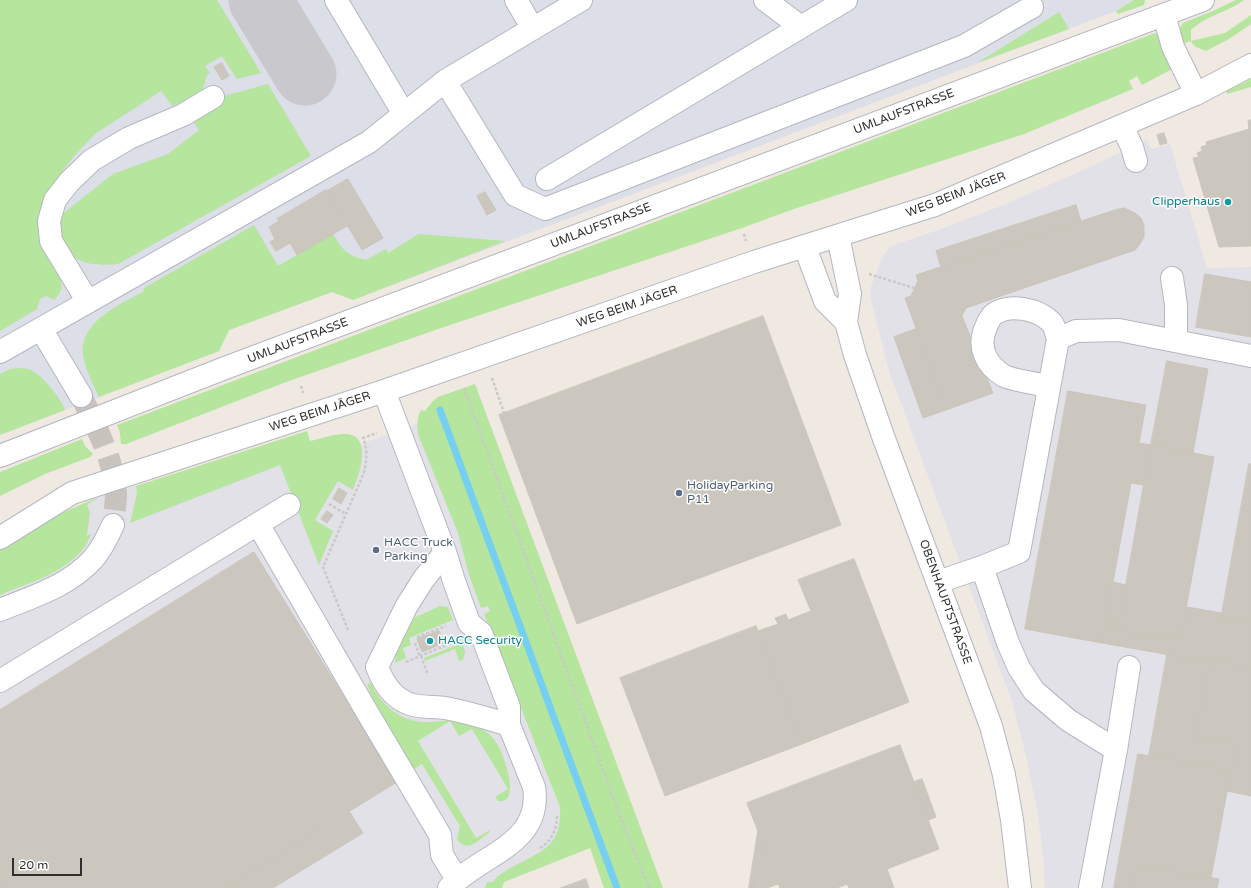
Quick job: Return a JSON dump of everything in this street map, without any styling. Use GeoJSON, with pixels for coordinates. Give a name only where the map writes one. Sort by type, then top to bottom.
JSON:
{"type":"FeatureCollection","features":[{"type":"Feature","properties":{"kind":"street"},"geometry":{"type":"LineString","coordinates":[[336,0],[404,114]]}},
{"type":"Feature","properties":{"kind":"street"},"geometry":{"type":"LineString","coordinates":[[516,0],[533,29]]}},
{"type":"Feature","properties":{"kind":"street"},"geometry":{"type":"LineString","coordinates":[[0,352],[369,142],[445,81],[581,0]]}},
{"type":"Feature","properties":{"kind":"street"},"geometry":{"type":"LineString","coordinates":[[765,0],[801,27]]}},
{"type":"Feature","properties":{"kind":"street"},"geometry":{"type":"LineString","coordinates":[[547,179],[846,0]]}},
{"type":"Feature","properties":{"kind":"street","name":"UMLAUFSTRASSE"},"geometry":{"type":"LineString","coordinates":[[0,456],[225,368],[1202,0]]}},
{"type":"Feature","properties":{"kind":"street"},"geometry":{"type":"LineString","coordinates":[[445,81],[515,195],[545,209],[964,46],[1032,7]]}},
{"type":"Feature","properties":{"kind":"street"},"geometry":{"type":"LineString","coordinates":[[1164,15],[1173,47],[1196,94]]}},
{"type":"Feature","properties":{"kind":"street","name":"WEG BEIM JÄGER"},"geometry":{"type":"LineString","coordinates":[[0,538],[72,493],[384,391],[754,262],[935,205],[1196,94],[1251,65]]}},
{"type":"Feature","properties":{"kind":"street"},"geometry":{"type":"LineString","coordinates":[[88,302],[51,242],[49,221],[55,200],[69,182],[92,160],[129,138],[183,115],[213,97]]}},
{"type":"Feature","properties":{"kind":"street"},"geometry":{"type":"LineString","coordinates":[[1122,126],[1132,147],[1136,161]]}},
{"type":"Feature","properties":{"kind":"street","name":"OBENHAUPTSTRASSE"},"geometry":{"type":"LineString","coordinates":[[838,236],[850,294],[846,322],[855,355],[991,726],[1012,820],[1020,888]]}},
{"type":"Feature","properties":{"kind":"street","name":"OBENHAUPTSTRASSE"},"geometry":{"type":"LineString","coordinates":[[805,247],[825,301],[846,322]]}},
{"type":"Feature","properties":{"kind":"street"},"geometry":{"type":"LineString","coordinates":[[1172,278],[1176,305],[1176,340]]}},
{"type":"Feature","properties":{"kind":"street"},"geometry":{"type":"LineString","coordinates":[[938,582],[982,567],[1019,552],[1058,339],[1052,323],[1040,314],[1021,309],[1007,309],[994,314],[982,336],[982,348],[989,364],[1005,376],[1049,386]]}},
{"type":"Feature","properties":{"kind":"street"},"geometry":{"type":"LineString","coordinates":[[41,329],[81,396]]}},
{"type":"Feature","properties":{"kind":"street"},"geometry":{"type":"LineString","coordinates":[[1058,339],[1076,331],[1119,330],[1176,340],[1251,356]]}},
{"type":"Feature","properties":{"kind":"street"},"geometry":{"type":"LineString","coordinates":[[258,524],[440,835],[442,855],[453,884],[517,839],[528,826],[534,810],[534,787],[509,725],[494,710],[467,638],[458,627],[454,581],[445,552],[384,391]]}},
{"type":"Feature","properties":{"kind":"street"},"geometry":{"type":"LineString","coordinates":[[0,681],[288,505]]}},
{"type":"Feature","properties":{"kind":"street"},"geometry":{"type":"LineString","coordinates":[[0,610],[40,594],[65,582],[80,572],[94,559],[104,544],[113,524]]}},
{"type":"Feature","properties":{"kind":"street"},"geometry":{"type":"LineString","coordinates":[[445,552],[423,580],[406,607],[377,667],[379,673],[384,684],[391,692],[402,700],[414,705],[445,708],[471,713],[509,725]]}},
{"type":"Feature","properties":{"kind":"street"},"geometry":{"type":"LineString","coordinates":[[982,567],[1008,644],[1019,668],[1034,691],[1068,720],[1116,750]]}},
{"type":"Feature","properties":{"kind":"street"},"geometry":{"type":"LineString","coordinates":[[1090,888],[1116,750],[1129,667]]}},
{"type":"Feature","properties":{"kind":"path"},"geometry":{"type":"LineString","coordinates":[[868,274],[914,288]]}},
{"type":"Feature","properties":{"kind":"path"},"geometry":{"type":"LineString","coordinates":[[490,374],[504,413]]}},
{"type":"Feature","properties":{"kind":"path"},"geometry":{"type":"LineString","coordinates":[[462,383],[618,811],[649,888]]}},
{"type":"Feature","properties":{"kind":"path"},"geometry":{"type":"LineString","coordinates":[[349,634],[323,568],[364,475],[367,463],[366,445],[363,438]]}},
{"type":"Feature","properties":{"kind":"path"},"geometry":{"type":"LineString","coordinates":[[329,504],[346,514]]}},
{"type":"Feature","properties":{"kind":"path"},"geometry":{"type":"LineString","coordinates":[[379,673],[420,656],[458,641],[458,627],[413,639],[420,656],[428,675]]}},
{"type":"Feature","properties":{"kind":"path"},"geometry":{"type":"LineString","coordinates":[[758,888],[762,867],[771,864]]}},
{"type":"Feature","properties":{"kind":"shaded area"},"geometry":{"type":"Polygon","coordinates":[[[0,0],[1134,0],[1116,11],[353,300],[332,292],[229,330],[219,351],[0,435],[0,0]]]}},
{"type":"Feature","properties":{"kind":"shaded area"},"geometry":{"type":"Polygon","coordinates":[[[1147,140],[1151,149],[1170,144],[1207,268],[1251,267],[1251,888],[1045,888],[1038,815],[1026,756],[1012,702],[889,371],[871,300],[870,289],[883,256],[889,248],[1006,204],[1147,140]]]}},
{"type":"Feature","properties":{"kind":"shaded area"},"geometry":{"type":"Polygon","coordinates":[[[421,410],[590,848],[504,882],[502,888],[0,888],[0,583],[87,505],[99,497],[136,486],[137,492],[310,441],[342,434],[349,434],[356,437],[361,444],[417,424],[421,410]]]}},
{"type":"Feature","properties":{"kind":"green space"},"geometry":{"type":"Polygon","coordinates":[[[0,0],[217,0],[261,73],[237,79],[222,56],[205,66],[210,73],[207,75],[203,89],[182,102],[172,106],[161,91],[95,134],[75,155],[58,177],[48,199],[61,291],[54,300],[46,296],[40,299],[37,309],[0,331],[0,0]]]}},
{"type":"Feature","properties":{"kind":"green space"},"geometry":{"type":"Polygon","coordinates":[[[1134,0],[1145,0],[1144,5],[1118,14],[1116,11],[1134,0]]]}},
{"type":"Feature","properties":{"kind":"green space"},"geometry":{"type":"Polygon","coordinates":[[[1236,0],[1244,0],[1203,21],[1191,30],[1191,41],[1225,33],[1251,15],[1251,24],[1229,39],[1206,51],[1196,47],[1190,41],[1183,44],[1180,28],[1183,23],[1236,0]]]}},
{"type":"Feature","properties":{"kind":"green space"},"geometry":{"type":"Polygon","coordinates":[[[1059,12],[1069,29],[977,63],[1059,12]]]}},
{"type":"Feature","properties":{"kind":"green space"},"geometry":{"type":"Polygon","coordinates":[[[1155,33],[1160,35],[1174,68],[1142,85],[1137,76],[1129,81],[1133,89],[1024,134],[791,210],[742,228],[444,327],[286,382],[126,444],[121,444],[120,433],[117,425],[1155,33]]]}},
{"type":"Feature","properties":{"kind":"green space"},"geometry":{"type":"Polygon","coordinates":[[[1251,79],[1251,87],[1227,94],[1227,91],[1251,79]]]}},
{"type":"Feature","properties":{"kind":"green space"},"geometry":{"type":"Polygon","coordinates":[[[268,84],[311,156],[118,264],[100,265],[84,262],[71,255],[65,248],[59,238],[56,219],[113,174],[168,154],[199,130],[190,116],[224,96],[268,84]]]}},
{"type":"Feature","properties":{"kind":"green space"},"geometry":{"type":"Polygon","coordinates":[[[254,225],[278,266],[333,234],[346,252],[366,260],[386,249],[388,253],[419,234],[505,241],[353,300],[332,292],[229,330],[219,351],[99,397],[83,357],[83,345],[86,335],[99,319],[116,306],[143,292],[144,288],[254,225]]]}},
{"type":"Feature","properties":{"kind":"green space"},"geometry":{"type":"Polygon","coordinates":[[[22,368],[31,370],[41,377],[60,400],[65,410],[0,435],[0,374],[10,369],[22,368]]]}},
{"type":"Feature","properties":{"kind":"green space"},"geometry":{"type":"Polygon","coordinates":[[[475,384],[663,888],[604,888],[590,848],[504,882],[502,888],[485,888],[487,882],[493,882],[504,872],[548,846],[558,831],[560,807],[484,614],[490,611],[488,606],[481,608],[469,575],[458,533],[418,434],[417,427],[419,413],[421,410],[425,411],[438,397],[475,384]]]}},
{"type":"Feature","properties":{"kind":"green space"},"geometry":{"type":"Polygon","coordinates":[[[307,431],[310,441],[333,435],[347,434],[355,437],[360,442],[362,449],[361,467],[353,490],[338,481],[315,520],[333,531],[319,565],[280,465],[130,523],[137,493],[136,486],[307,431]]]}},
{"type":"Feature","properties":{"kind":"green space"},"geometry":{"type":"Polygon","coordinates":[[[82,439],[85,446],[93,454],[90,457],[45,474],[0,496],[0,472],[82,439]]]}},
{"type":"Feature","properties":{"kind":"green space"},"geometry":{"type":"Polygon","coordinates":[[[99,497],[87,505],[90,513],[87,536],[92,533],[87,543],[75,558],[66,565],[44,577],[0,595],[0,548],[61,514],[99,497]]]}},
{"type":"Feature","properties":{"kind":"green space"},"geometry":{"type":"Polygon","coordinates":[[[440,606],[448,607],[453,620],[409,638],[411,645],[403,648],[406,658],[395,663],[396,654],[414,618],[440,606]]]}},
{"type":"Feature","properties":{"kind":"green space"},"geometry":{"type":"Polygon","coordinates":[[[462,643],[465,651],[463,660],[459,661],[455,649],[425,661],[424,658],[462,643]]]}},
{"type":"Feature","properties":{"kind":"green space"},"geometry":{"type":"Polygon","coordinates":[[[371,683],[385,704],[399,715],[415,721],[424,722],[455,719],[476,726],[495,740],[502,755],[510,782],[509,796],[503,801],[498,801],[495,797],[508,789],[472,729],[459,736],[450,721],[418,741],[476,838],[490,830],[489,833],[477,842],[469,846],[461,843],[457,839],[460,826],[422,764],[414,769],[375,705],[367,684],[371,683]]]}},
{"type":"Feature","properties":{"kind":"building"},"geometry":{"type":"Polygon","coordinates":[[[222,63],[229,76],[222,80],[214,67],[222,63]]]}},
{"type":"Feature","properties":{"kind":"building","name":"Clipperhaus"},"geometry":{"type":"Polygon","coordinates":[[[1251,120],[1251,246],[1219,247],[1193,158],[1199,157],[1197,153],[1202,151],[1201,147],[1207,145],[1206,142],[1249,129],[1248,121],[1251,120]]]}},
{"type":"Feature","properties":{"kind":"building"},"geometry":{"type":"Polygon","coordinates":[[[1164,133],[1167,143],[1160,145],[1157,135],[1164,133]]]}},
{"type":"Feature","properties":{"kind":"building"},"geometry":{"type":"Polygon","coordinates":[[[348,179],[383,238],[362,250],[327,191],[348,179]]]}},
{"type":"Feature","properties":{"kind":"building"},"geometry":{"type":"Polygon","coordinates":[[[326,190],[347,226],[297,255],[290,243],[276,251],[270,242],[275,239],[269,227],[279,221],[277,219],[326,190]]]}},
{"type":"Feature","properties":{"kind":"building"},"geometry":{"type":"Polygon","coordinates":[[[485,192],[496,210],[487,215],[477,196],[485,192]]]}},
{"type":"Feature","properties":{"kind":"building"},"geometry":{"type":"Polygon","coordinates":[[[1076,205],[1081,221],[941,267],[936,251],[1076,205]]]}},
{"type":"Feature","properties":{"kind":"building"},"geometry":{"type":"Polygon","coordinates":[[[1124,208],[1135,213],[1141,218],[1144,225],[1144,237],[1135,250],[966,308],[962,316],[993,393],[946,410],[905,298],[911,296],[918,281],[916,275],[1124,208]]]}},
{"type":"Feature","properties":{"kind":"building"},"geometry":{"type":"Polygon","coordinates":[[[1205,274],[1251,282],[1251,337],[1196,327],[1205,274]]]}},
{"type":"Feature","properties":{"kind":"building","name":"HolidayParking P11"},"geometry":{"type":"Polygon","coordinates":[[[763,316],[841,525],[577,624],[499,415],[763,316]]]}},
{"type":"Feature","properties":{"kind":"building"},"geometry":{"type":"Polygon","coordinates":[[[916,329],[946,410],[923,418],[894,337],[916,329]]]}},
{"type":"Feature","properties":{"kind":"building"},"geometry":{"type":"Polygon","coordinates":[[[1167,361],[1208,369],[1193,453],[1151,445],[1167,361]]]}},
{"type":"Feature","properties":{"kind":"building"},"geometry":{"type":"Polygon","coordinates":[[[1068,391],[1146,405],[1139,443],[1151,445],[1144,485],[1131,483],[1102,643],[1025,629],[1068,391]]]}},
{"type":"Feature","properties":{"kind":"building"},"geometry":{"type":"Polygon","coordinates":[[[1151,445],[1214,457],[1180,641],[1118,630],[1151,445]]]}},
{"type":"Feature","properties":{"kind":"building"},"geometry":{"type":"Polygon","coordinates":[[[1249,464],[1251,464],[1251,624],[1221,619],[1249,464]]]}},
{"type":"Feature","properties":{"kind":"building"},"geometry":{"type":"Polygon","coordinates":[[[339,488],[347,493],[341,504],[333,499],[339,488]]]}},
{"type":"Feature","properties":{"kind":"building"},"geometry":{"type":"Polygon","coordinates":[[[327,511],[333,515],[327,523],[321,519],[327,511]]]}},
{"type":"Feature","properties":{"kind":"building"},"geometry":{"type":"Polygon","coordinates":[[[254,552],[397,782],[225,888],[0,888],[0,710],[254,552]]]}},
{"type":"Feature","properties":{"kind":"building"},"geometry":{"type":"Polygon","coordinates":[[[854,559],[909,702],[802,744],[758,631],[778,624],[775,618],[786,614],[788,620],[811,611],[798,580],[854,559]]]}},
{"type":"Feature","properties":{"kind":"building"},"geometry":{"type":"Polygon","coordinates":[[[1113,582],[1126,585],[1118,630],[1180,641],[1187,607],[1222,613],[1221,619],[1251,624],[1251,667],[1210,660],[1210,662],[1102,643],[1113,582]]]}},
{"type":"Feature","properties":{"kind":"building"},"geometry":{"type":"Polygon","coordinates":[[[756,626],[802,744],[665,796],[620,678],[756,626]]]}},
{"type":"Feature","properties":{"kind":"building","name":"HACC Security"},"geometry":{"type":"Polygon","coordinates":[[[439,631],[444,643],[422,652],[417,639],[439,631]]]}},
{"type":"Feature","properties":{"kind":"building"},"geometry":{"type":"Polygon","coordinates":[[[1167,655],[1210,662],[1196,737],[1236,744],[1231,770],[1149,756],[1167,655]]]}},
{"type":"Feature","properties":{"kind":"building"},"geometry":{"type":"Polygon","coordinates":[[[1210,660],[1251,667],[1251,796],[1227,791],[1236,744],[1196,737],[1210,660]]]}},
{"type":"Feature","properties":{"kind":"building"},"geometry":{"type":"Polygon","coordinates":[[[900,745],[939,849],[887,869],[894,888],[849,888],[847,884],[837,888],[780,888],[747,803],[900,745]]]}},
{"type":"Feature","properties":{"kind":"building"},"geometry":{"type":"Polygon","coordinates":[[[1138,754],[1231,770],[1211,878],[1138,865],[1134,888],[1114,888],[1138,754]]]}},
{"type":"Feature","properties":{"kind":"building"},"geometry":{"type":"Polygon","coordinates":[[[922,779],[936,817],[928,820],[914,782],[922,779]]]}},
{"type":"Feature","properties":{"kind":"building"},"geometry":{"type":"Polygon","coordinates":[[[349,811],[363,833],[273,888],[225,888],[349,811]]]}},
{"type":"Feature","properties":{"kind":"building"},"geometry":{"type":"Polygon","coordinates":[[[758,831],[778,884],[767,888],[749,888],[758,831]]]}},
{"type":"Feature","properties":{"kind":"building"},"geometry":{"type":"Polygon","coordinates":[[[1138,865],[1219,879],[1217,888],[1134,888],[1138,865]]]}},
{"type":"Feature","properties":{"kind":"building"},"geometry":{"type":"Polygon","coordinates":[[[586,879],[589,888],[561,888],[586,879]]]}},
{"type":"Feature","properties":{"kind":"waterway"},"geometry":{"type":"LineString","coordinates":[[440,410],[617,888]]}},
{"type":"Feature","properties":{"kind":"taxiway"},"geometry":{"type":"LineString","coordinates":[[260,0],[305,74]]}},
{"type":"Feature","properties":{"kind":"tunnel"},"geometry":{"type":"LineString","coordinates":[[81,396],[98,431],[112,468],[116,494],[113,525]]}},
{"type":"Feature","properties":{"kind":"place","name":"Clipperhaus"},"geometry":{"type":"Point","coordinates":[1228,202]}},
{"type":"Feature","properties":{"kind":"place","name":"HolidayParking P11"},"geometry":{"type":"Point","coordinates":[679,493]}},
{"type":"Feature","properties":{"kind":"place","name":"HACC Truck Parking"},"geometry":{"type":"Point","coordinates":[376,550]}},
{"type":"Feature","properties":{"kind":"place","name":"HACC Security"},"geometry":{"type":"Point","coordinates":[430,641]}}]}
